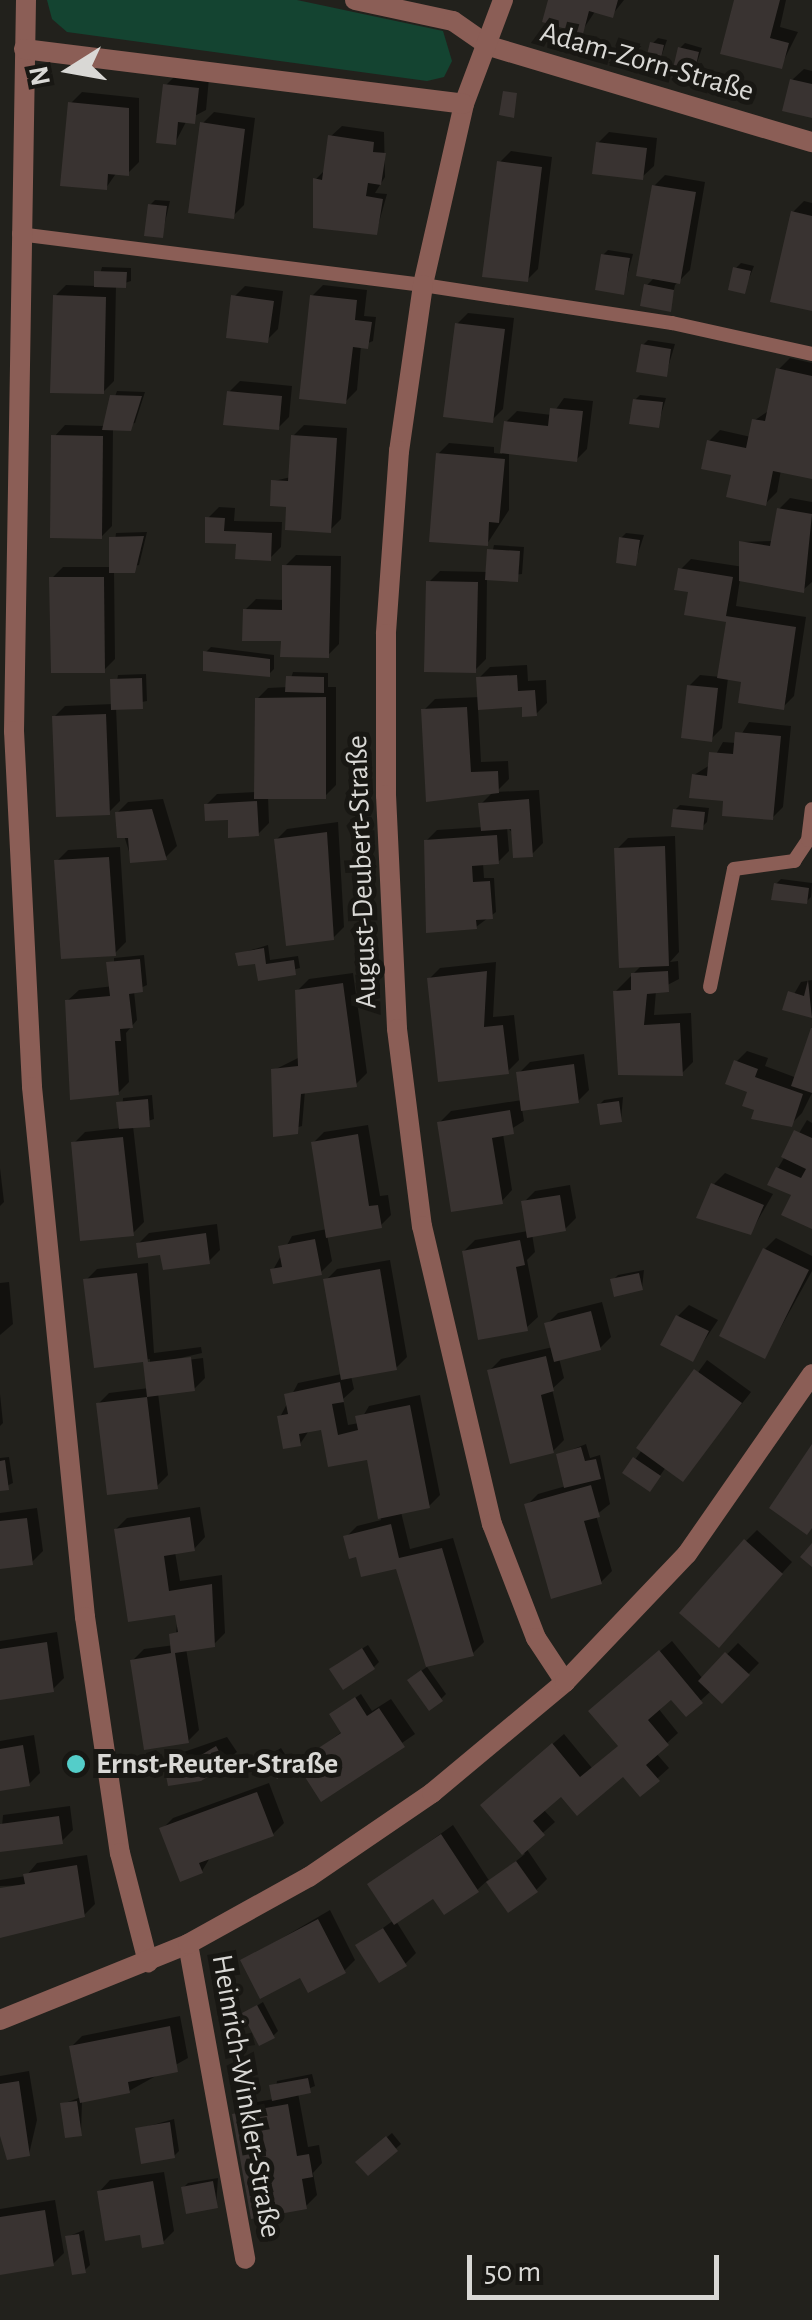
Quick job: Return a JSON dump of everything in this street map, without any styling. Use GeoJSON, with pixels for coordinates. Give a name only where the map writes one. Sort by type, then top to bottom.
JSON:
{"type":"FeatureCollection","features":[{"type":"Feature","properties":{"kind":"street"},"geometry":{"type":"LineString","coordinates":[[26,0],[19,234],[14,731],[38,1176],[94,1681],[120,1852],[148,1962]]}},
{"type":"Feature","properties":{"kind":"street","name":"Adam-Zorn-Straße"},"geometry":{"type":"LineString","coordinates":[[355,0],[453,21],[490,46],[812,142]]}},
{"type":"Feature","properties":{"kind":"street","name":"August-Deubert-Straße"},"geometry":{"type":"LineString","coordinates":[[504,0],[490,46],[464,104],[422,284],[399,451],[386,634],[397,1029],[422,1226],[454,1381],[492,1524],[536,1638],[565,1682]]}},
{"type":"Feature","properties":{"kind":"street"},"geometry":{"type":"LineString","coordinates":[[24,49],[464,104]]}},
{"type":"Feature","properties":{"kind":"street","name":"Heinrich-Winkler-Straße"},"geometry":{"type":"LineString","coordinates":[[0,2020],[188,1944],[309,1877],[432,1793],[565,1682],[687,1554],[812,1374]]}},
{"type":"Feature","properties":{"kind":"street","name":"Heinrich-Winkler-Straße"},"geometry":{"type":"LineString","coordinates":[[188,1944],[245,2259]]}},
{"type":"Feature","properties":{"kind":"lane"},"geometry":{"type":"LineString","coordinates":[[19,234],[422,284],[672,323],[812,354]]}},
{"type":"Feature","properties":{"kind":"lane"},"geometry":{"type":"LineString","coordinates":[[710,987],[734,869],[794,861],[808,840],[812,810]]}},
{"type":"Feature","properties":{"kind":"green space"},"geometry":{"type":"Polygon","coordinates":[[[47,0],[297,0],[443,31],[452,61],[444,77],[427,81],[67,32],[52,19],[47,0]]]}},
{"type":"Feature","properties":{"kind":"building"},"geometry":{"type":"Polygon","coordinates":[[[548,0],[618,0],[613,18],[589,11],[583,34],[542,22],[548,0]]]}},
{"type":"Feature","properties":{"kind":"building"},"geometry":{"type":"Polygon","coordinates":[[[734,0],[780,0],[770,38],[789,43],[782,69],[720,54],[734,0]]]}},
{"type":"Feature","properties":{"kind":"building"},"geometry":{"type":"Polygon","coordinates":[[[650,42],[664,45],[658,71],[644,68],[650,42]]]}},
{"type":"Feature","properties":{"kind":"building"},"geometry":{"type":"Polygon","coordinates":[[[678,47],[699,52],[692,83],[671,77],[678,47]]]}},
{"type":"Feature","properties":{"kind":"building"},"geometry":{"type":"Polygon","coordinates":[[[790,79],[812,84],[812,118],[782,111],[790,79]]]}},
{"type":"Feature","properties":{"kind":"building"},"geometry":{"type":"Polygon","coordinates":[[[163,84],[199,88],[195,124],[178,122],[176,145],[156,143],[163,84]]]}},
{"type":"Feature","properties":{"kind":"building"},"geometry":{"type":"Polygon","coordinates":[[[503,91],[517,93],[514,118],[499,115],[503,91]]]}},
{"type":"Feature","properties":{"kind":"building"},"geometry":{"type":"Polygon","coordinates":[[[68,102],[129,108],[129,176],[108,174],[107,190],[60,186],[68,102]]]}},
{"type":"Feature","properties":{"kind":"building"},"geometry":{"type":"Polygon","coordinates":[[[200,122],[245,129],[234,219],[188,213],[200,122]]]}},
{"type":"Feature","properties":{"kind":"building"},"geometry":{"type":"Polygon","coordinates":[[[328,135],[374,142],[373,152],[386,153],[381,185],[368,183],[366,196],[383,199],[377,235],[313,228],[313,178],[322,180],[328,135]]]}},
{"type":"Feature","properties":{"kind":"building"},"geometry":{"type":"Polygon","coordinates":[[[596,142],[647,148],[643,180],[592,174],[596,142]]]}},
{"type":"Feature","properties":{"kind":"building"},"geometry":{"type":"Polygon","coordinates":[[[497,161],[542,167],[528,282],[482,277],[497,161]]]}},
{"type":"Feature","properties":{"kind":"building"},"geometry":{"type":"Polygon","coordinates":[[[652,185],[696,192],[680,284],[636,276],[652,185]]]}},
{"type":"Feature","properties":{"kind":"building"},"geometry":{"type":"Polygon","coordinates":[[[148,204],[167,206],[163,238],[144,236],[148,204]]]}},
{"type":"Feature","properties":{"kind":"building"},"geometry":{"type":"Polygon","coordinates":[[[791,211],[812,216],[812,311],[770,302],[791,211]]]}},
{"type":"Feature","properties":{"kind":"building"},"geometry":{"type":"Polygon","coordinates":[[[601,254],[630,258],[624,295],[595,290],[601,254]]]}},
{"type":"Feature","properties":{"kind":"building"},"geometry":{"type":"Polygon","coordinates":[[[733,267],[751,271],[745,294],[728,290],[733,267]]]}},
{"type":"Feature","properties":{"kind":"building"},"geometry":{"type":"Polygon","coordinates":[[[94,271],[127,272],[126,288],[94,287],[94,271]]]}},
{"type":"Feature","properties":{"kind":"building"},"geometry":{"type":"Polygon","coordinates":[[[644,284],[674,290],[671,312],[640,306],[644,284]]]}},
{"type":"Feature","properties":{"kind":"building"},"geometry":{"type":"Polygon","coordinates":[[[53,295],[106,297],[104,394],[50,393],[53,295]]]}},
{"type":"Feature","properties":{"kind":"building"},"geometry":{"type":"Polygon","coordinates":[[[231,295],[274,301],[268,343],[226,338],[231,295]]]}},
{"type":"Feature","properties":{"kind":"building"},"geometry":{"type":"Polygon","coordinates":[[[310,295],[357,300],[355,320],[372,322],[368,349],[353,347],[346,404],[299,399],[310,295]]]}},
{"type":"Feature","properties":{"kind":"building"},"geometry":{"type":"Polygon","coordinates":[[[455,323],[505,329],[493,423],[443,417],[455,323]]]}},
{"type":"Feature","properties":{"kind":"building"},"geometry":{"type":"Polygon","coordinates":[[[641,344],[671,349],[667,377],[636,372],[641,344]]]}},
{"type":"Feature","properties":{"kind":"building"},"geometry":{"type":"Polygon","coordinates":[[[776,368],[812,376],[812,479],[773,471],[766,506],[726,497],[731,475],[701,469],[707,440],[746,448],[752,419],[765,421],[776,368]]]}},
{"type":"Feature","properties":{"kind":"building"},"geometry":{"type":"Polygon","coordinates":[[[227,391],[282,396],[279,430],[223,425],[227,391]]]}},
{"type":"Feature","properties":{"kind":"building"},"geometry":{"type":"Polygon","coordinates":[[[110,395],[142,396],[131,431],[102,430],[110,395]]]}},
{"type":"Feature","properties":{"kind":"building"},"geometry":{"type":"Polygon","coordinates":[[[633,399],[663,402],[659,428],[629,424],[633,399]]]}},
{"type":"Feature","properties":{"kind":"building"},"geometry":{"type":"Polygon","coordinates":[[[550,408],[583,411],[577,462],[500,453],[504,421],[548,426],[550,408]]]}},
{"type":"Feature","properties":{"kind":"building"},"geometry":{"type":"Polygon","coordinates":[[[51,435],[103,436],[102,539],[50,538],[51,435]]]}},
{"type":"Feature","properties":{"kind":"building"},"geometry":{"type":"Polygon","coordinates":[[[291,435],[337,438],[331,533],[285,530],[286,507],[270,506],[271,480],[288,481],[291,435]]]}},
{"type":"Feature","properties":{"kind":"building"},"geometry":{"type":"Polygon","coordinates":[[[436,453],[505,459],[499,523],[489,522],[488,546],[429,542],[436,453]]]}},
{"type":"Feature","properties":{"kind":"building"},"geometry":{"type":"Polygon","coordinates":[[[777,508],[812,514],[804,593],[739,581],[739,541],[770,546],[777,508]]]}},
{"type":"Feature","properties":{"kind":"building"},"geometry":{"type":"Polygon","coordinates":[[[205,517],[225,518],[224,531],[272,533],[271,561],[235,559],[236,544],[205,543],[205,517]]]}},
{"type":"Feature","properties":{"kind":"building"},"geometry":{"type":"Polygon","coordinates":[[[144,536],[135,573],[109,573],[109,537],[144,536]]]}},
{"type":"Feature","properties":{"kind":"building"},"geometry":{"type":"Polygon","coordinates":[[[619,537],[640,540],[636,566],[616,563],[619,537]]]}},
{"type":"Feature","properties":{"kind":"building"},"geometry":{"type":"Polygon","coordinates":[[[487,549],[520,551],[518,582],[485,580],[487,549]]]}},
{"type":"Feature","properties":{"kind":"building"},"geometry":{"type":"Polygon","coordinates":[[[282,565],[331,566],[329,658],[280,657],[281,641],[242,641],[243,609],[282,610],[282,565]]]}},
{"type":"Feature","properties":{"kind":"building"},"geometry":{"type":"Polygon","coordinates":[[[678,568],[733,577],[726,616],[796,627],[784,710],[738,703],[741,682],[717,678],[726,622],[684,615],[688,592],[674,590],[678,568]]]}},
{"type":"Feature","properties":{"kind":"building"},"geometry":{"type":"Polygon","coordinates":[[[49,577],[104,577],[105,673],[51,673],[49,577]]]}},
{"type":"Feature","properties":{"kind":"building"},"geometry":{"type":"Polygon","coordinates":[[[426,581],[478,582],[476,673],[424,672],[426,581]]]}},
{"type":"Feature","properties":{"kind":"building"},"geometry":{"type":"Polygon","coordinates":[[[203,651],[270,659],[270,677],[203,671],[203,651]]]}},
{"type":"Feature","properties":{"kind":"building"},"geometry":{"type":"Polygon","coordinates":[[[517,675],[518,691],[535,690],[537,716],[522,717],[522,707],[478,710],[476,677],[517,675]]]}},
{"type":"Feature","properties":{"kind":"building"},"geometry":{"type":"Polygon","coordinates":[[[286,676],[324,677],[324,693],[285,692],[286,676]]]}},
{"type":"Feature","properties":{"kind":"building"},"geometry":{"type":"Polygon","coordinates":[[[142,678],[143,709],[111,710],[110,679],[142,678]]]}},
{"type":"Feature","properties":{"kind":"building"},"geometry":{"type":"Polygon","coordinates":[[[687,685],[718,688],[712,742],[681,738],[687,685]]]}},
{"type":"Feature","properties":{"kind":"building"},"geometry":{"type":"Polygon","coordinates":[[[326,697],[326,799],[254,799],[255,698],[326,697]]]}},
{"type":"Feature","properties":{"kind":"building"},"geometry":{"type":"Polygon","coordinates":[[[467,707],[471,772],[498,771],[499,793],[426,802],[421,709],[467,707]]]}},
{"type":"Feature","properties":{"kind":"building"},"geometry":{"type":"Polygon","coordinates":[[[106,714],[110,815],[56,817],[52,716],[106,714]]]}},
{"type":"Feature","properties":{"kind":"building"},"geometry":{"type":"Polygon","coordinates":[[[735,732],[781,736],[773,820],[722,816],[723,801],[689,798],[692,774],[707,776],[709,752],[733,754],[735,732]]]}},
{"type":"Feature","properties":{"kind":"building"},"geometry":{"type":"Polygon","coordinates":[[[529,799],[533,857],[513,858],[511,829],[481,831],[478,803],[529,799]]]}},
{"type":"Feature","properties":{"kind":"building"},"geometry":{"type":"Polygon","coordinates":[[[257,801],[259,836],[228,838],[228,820],[205,821],[204,804],[257,801]]]}},
{"type":"Feature","properties":{"kind":"building"},"geometry":{"type":"Polygon","coordinates":[[[152,809],[167,860],[130,863],[128,838],[117,838],[115,812],[152,809]]]}},
{"type":"Feature","properties":{"kind":"building"},"geometry":{"type":"Polygon","coordinates":[[[673,809],[705,812],[703,830],[671,827],[673,809]]]}},
{"type":"Feature","properties":{"kind":"building"},"geometry":{"type":"Polygon","coordinates":[[[327,832],[334,940],[286,946],[274,839],[327,832]]]}},
{"type":"Feature","properties":{"kind":"building"},"geometry":{"type":"Polygon","coordinates":[[[497,835],[499,864],[472,866],[473,882],[490,881],[493,919],[476,920],[477,929],[426,933],[424,840],[497,835]]]}},
{"type":"Feature","properties":{"kind":"building"},"geometry":{"type":"Polygon","coordinates":[[[665,846],[669,966],[619,968],[614,848],[665,846]]]}},
{"type":"Feature","properties":{"kind":"building"},"geometry":{"type":"Polygon","coordinates":[[[109,857],[116,956],[61,959],[54,860],[109,857]]]}},
{"type":"Feature","properties":{"kind":"building"},"geometry":{"type":"Polygon","coordinates":[[[774,883],[809,888],[807,904],[771,900],[774,883]]]}},
{"type":"Feature","properties":{"kind":"building"},"geometry":{"type":"Polygon","coordinates":[[[264,948],[266,964],[294,960],[296,975],[258,981],[255,964],[238,966],[235,953],[264,948]]]}},
{"type":"Feature","properties":{"kind":"building"},"geometry":{"type":"Polygon","coordinates":[[[140,959],[143,992],[129,994],[133,1028],[120,1029],[121,1041],[115,1041],[119,1095],[70,1100],[65,1000],[110,996],[106,962],[140,959]]]}},
{"type":"Feature","properties":{"kind":"building"},"geometry":{"type":"Polygon","coordinates":[[[487,971],[484,1027],[503,1025],[509,1074],[438,1082],[427,978],[487,971]]]}},
{"type":"Feature","properties":{"kind":"building"},"geometry":{"type":"Polygon","coordinates":[[[668,971],[669,992],[647,994],[644,1025],[680,1023],[683,1076],[618,1075],[613,991],[631,990],[631,973],[668,971]]]}},
{"type":"Feature","properties":{"kind":"building"},"geometry":{"type":"Polygon","coordinates":[[[808,980],[812,1018],[782,1010],[788,991],[804,996],[808,980]]]}},
{"type":"Feature","properties":{"kind":"building"},"geometry":{"type":"Polygon","coordinates":[[[343,983],[357,1087],[301,1094],[298,1134],[273,1137],[271,1069],[298,1066],[295,990],[343,983]]]}},
{"type":"Feature","properties":{"kind":"building"},"geometry":{"type":"Polygon","coordinates":[[[812,1028],[812,1093],[791,1086],[812,1028]]]}},
{"type":"Feature","properties":{"kind":"building"},"geometry":{"type":"Polygon","coordinates":[[[734,1060],[758,1069],[755,1077],[803,1094],[792,1127],[751,1119],[754,1110],[742,1106],[747,1092],[725,1084],[734,1060]]]}},
{"type":"Feature","properties":{"kind":"building"},"geometry":{"type":"Polygon","coordinates":[[[574,1064],[579,1103],[521,1111],[516,1072],[574,1064]]]}},
{"type":"Feature","properties":{"kind":"building"},"geometry":{"type":"Polygon","coordinates":[[[148,1099],[150,1127],[119,1129],[116,1102],[148,1099]]]}},
{"type":"Feature","properties":{"kind":"building"},"geometry":{"type":"Polygon","coordinates":[[[619,1101],[622,1122],[600,1125],[597,1104],[619,1101]]]}},
{"type":"Feature","properties":{"kind":"building"},"geometry":{"type":"Polygon","coordinates":[[[510,1110],[514,1134],[492,1138],[503,1204],[451,1212],[437,1122],[510,1110]]]}},
{"type":"Feature","properties":{"kind":"building"},"geometry":{"type":"Polygon","coordinates":[[[794,1130],[812,1138],[812,1229],[781,1215],[791,1195],[767,1185],[776,1167],[801,1178],[806,1169],[781,1157],[794,1130]]]}},
{"type":"Feature","properties":{"kind":"building"},"geometry":{"type":"Polygon","coordinates":[[[358,1134],[369,1206],[378,1205],[382,1228],[326,1238],[311,1142],[358,1134]]]}},
{"type":"Feature","properties":{"kind":"building"},"geometry":{"type":"Polygon","coordinates":[[[123,1137],[134,1236],[80,1241],[71,1142],[123,1137]]]}},
{"type":"Feature","properties":{"kind":"building"},"geometry":{"type":"Polygon","coordinates":[[[711,1183],[764,1205],[751,1235],[696,1218],[711,1183]]]}},
{"type":"Feature","properties":{"kind":"building"},"geometry":{"type":"Polygon","coordinates":[[[560,1195],[566,1231],[527,1238],[521,1201],[560,1195]]]}},
{"type":"Feature","properties":{"kind":"building"},"geometry":{"type":"Polygon","coordinates":[[[206,1233],[210,1264],[163,1270],[160,1255],[138,1258],[136,1243],[206,1233]]]}},
{"type":"Feature","properties":{"kind":"building"},"geometry":{"type":"Polygon","coordinates":[[[315,1239],[322,1275],[273,1284],[270,1269],[282,1267],[278,1246],[315,1239]]]}},
{"type":"Feature","properties":{"kind":"building"},"geometry":{"type":"Polygon","coordinates":[[[520,1240],[525,1265],[516,1267],[528,1331],[478,1340],[462,1251],[520,1240]]]}},
{"type":"Feature","properties":{"kind":"building"},"geometry":{"type":"Polygon","coordinates":[[[763,1248],[809,1270],[765,1359],[719,1336],[763,1248]]]}},
{"type":"Feature","properties":{"kind":"building"},"geometry":{"type":"Polygon","coordinates":[[[380,1269],[397,1370],[341,1380],[323,1279],[380,1269]]]}},
{"type":"Feature","properties":{"kind":"building"},"geometry":{"type":"Polygon","coordinates":[[[137,1273],[148,1362],[191,1357],[195,1391],[147,1397],[143,1362],[94,1368],[83,1279],[137,1273]]]}},
{"type":"Feature","properties":{"kind":"building"},"geometry":{"type":"Polygon","coordinates":[[[639,1273],[643,1290],[614,1297],[610,1279],[639,1273]]]}},
{"type":"Feature","properties":{"kind":"building"},"geometry":{"type":"Polygon","coordinates":[[[591,1311],[601,1350],[554,1362],[544,1323],[591,1311]]]}},
{"type":"Feature","properties":{"kind":"building"},"geometry":{"type":"Polygon","coordinates":[[[676,1315],[709,1331],[693,1362],[660,1345],[676,1315]]]}},
{"type":"Feature","properties":{"kind":"building"},"geometry":{"type":"Polygon","coordinates":[[[546,1356],[554,1391],[541,1395],[554,1453],[510,1464],[487,1370],[546,1356]]]}},
{"type":"Feature","properties":{"kind":"building"},"geometry":{"type":"Polygon","coordinates":[[[694,1369],[742,1403],[683,1482],[636,1448],[694,1369]]]}},
{"type":"Feature","properties":{"kind":"building"},"geometry":{"type":"Polygon","coordinates":[[[340,1382],[344,1402],[332,1404],[338,1435],[358,1430],[355,1416],[410,1405],[430,1508],[378,1519],[367,1460],[328,1467],[321,1430],[299,1434],[301,1446],[283,1449],[277,1416],[288,1414],[284,1394],[340,1382]]]}},
{"type":"Feature","properties":{"kind":"building"},"geometry":{"type":"Polygon","coordinates":[[[147,1397],[158,1489],[107,1495],[96,1403],[147,1397]]]}},
{"type":"Feature","properties":{"kind":"building"},"geometry":{"type":"Polygon","coordinates":[[[812,1444],[812,1528],[807,1535],[769,1508],[812,1444]]]}},
{"type":"Feature","properties":{"kind":"building"},"geometry":{"type":"Polygon","coordinates":[[[581,1447],[585,1461],[596,1459],[601,1479],[564,1488],[556,1454],[581,1447]]]}},
{"type":"Feature","properties":{"kind":"building"},"geometry":{"type":"Polygon","coordinates":[[[633,1457],[661,1476],[650,1492],[622,1473],[633,1457]]]}},
{"type":"Feature","properties":{"kind":"building"},"geometry":{"type":"Polygon","coordinates":[[[5,1460],[9,1490],[0,1491],[0,1461],[5,1460]]]}},
{"type":"Feature","properties":{"kind":"building"},"geometry":{"type":"Polygon","coordinates":[[[591,1485],[600,1517],[584,1521],[602,1584],[551,1599],[524,1504],[591,1485]]]}},
{"type":"Feature","properties":{"kind":"building"},"geometry":{"type":"Polygon","coordinates":[[[190,1517],[195,1551],[164,1556],[169,1591],[212,1584],[215,1647],[175,1653],[189,1743],[144,1750],[130,1660],[171,1653],[169,1634],[178,1632],[175,1615],[128,1622],[114,1529],[190,1517]]]}},
{"type":"Feature","properties":{"kind":"building"},"geometry":{"type":"Polygon","coordinates":[[[27,1518],[33,1565],[0,1569],[0,1521],[27,1518]]]}},
{"type":"Feature","properties":{"kind":"building"},"geometry":{"type":"Polygon","coordinates":[[[391,1524],[399,1558],[442,1548],[474,1656],[426,1667],[396,1569],[361,1577],[356,1557],[349,1559],[343,1536],[391,1524]]]}},
{"type":"Feature","properties":{"kind":"building"},"geometry":{"type":"Polygon","coordinates":[[[744,1539],[783,1574],[719,1648],[679,1613],[744,1539]]]}},
{"type":"Feature","properties":{"kind":"building"},"geometry":{"type":"Polygon","coordinates":[[[812,1543],[812,1567],[800,1557],[812,1543]]]}},
{"type":"Feature","properties":{"kind":"building"},"geometry":{"type":"Polygon","coordinates":[[[47,1642],[54,1692],[0,1700],[0,1649],[47,1642]]]}},
{"type":"Feature","properties":{"kind":"building"},"geometry":{"type":"Polygon","coordinates":[[[362,1648],[375,1669],[343,1690],[329,1669],[362,1648]]]}},
{"type":"Feature","properties":{"kind":"building"},"geometry":{"type":"Polygon","coordinates":[[[659,1650],[703,1703],[686,1717],[671,1700],[648,1720],[669,1745],[646,1765],[660,1781],[640,1797],[623,1777],[577,1816],[561,1797],[533,1821],[545,1835],[522,1855],[480,1805],[552,1743],[580,1777],[618,1746],[588,1711],[659,1650]]]}},
{"type":"Feature","properties":{"kind":"building"},"geometry":{"type":"Polygon","coordinates":[[[725,1652],[750,1675],[722,1704],[698,1681],[725,1652]]]}},
{"type":"Feature","properties":{"kind":"building"},"geometry":{"type":"Polygon","coordinates":[[[421,1670],[443,1701],[429,1711],[407,1680],[421,1670]]]}},
{"type":"Feature","properties":{"kind":"building"},"geometry":{"type":"Polygon","coordinates":[[[355,1697],[367,1716],[379,1708],[405,1747],[321,1802],[296,1763],[341,1733],[329,1714],[355,1697]]]}},
{"type":"Feature","properties":{"kind":"building"},"geometry":{"type":"Polygon","coordinates":[[[23,1745],[30,1786],[0,1791],[0,1749],[23,1745]]]}},
{"type":"Feature","properties":{"kind":"building"},"geometry":{"type":"Polygon","coordinates":[[[216,1746],[227,1765],[201,1781],[168,1786],[164,1765],[193,1760],[216,1746]]]}},
{"type":"Feature","properties":{"kind":"building"},"geometry":{"type":"Polygon","coordinates":[[[276,1751],[288,1772],[277,1779],[264,1758],[276,1751]]]}},
{"type":"Feature","properties":{"kind":"building"},"geometry":{"type":"Polygon","coordinates":[[[257,1792],[274,1836],[199,1863],[203,1873],[180,1882],[159,1828],[257,1792]]]}},
{"type":"Feature","properties":{"kind":"building"},"geometry":{"type":"Polygon","coordinates":[[[59,1816],[63,1844],[0,1852],[0,1824],[59,1816]]]}},
{"type":"Feature","properties":{"kind":"building"},"geometry":{"type":"Polygon","coordinates":[[[441,1834],[479,1892],[444,1915],[433,1899],[394,1925],[367,1884],[441,1834]]]}},
{"type":"Feature","properties":{"kind":"building"},"geometry":{"type":"Polygon","coordinates":[[[516,1861],[538,1892],[508,1913],[486,1882],[516,1861]]]}},
{"type":"Feature","properties":{"kind":"building"},"geometry":{"type":"Polygon","coordinates":[[[77,1865],[85,1917],[0,1938],[0,1888],[25,1884],[23,1874],[77,1865]]]}},
{"type":"Feature","properties":{"kind":"building"},"geometry":{"type":"Polygon","coordinates":[[[318,1919],[346,1973],[308,1993],[300,1978],[260,1999],[240,1960],[318,1919]]]}},
{"type":"Feature","properties":{"kind":"building"},"geometry":{"type":"Polygon","coordinates":[[[383,1928],[407,1966],[379,1983],[355,1945],[383,1928]]]}},
{"type":"Feature","properties":{"kind":"building"},"geometry":{"type":"Polygon","coordinates":[[[257,2005],[275,2038],[259,2046],[242,2013],[257,2005]]]}},
{"type":"Feature","properties":{"kind":"building"},"geometry":{"type":"Polygon","coordinates":[[[170,2026],[178,2072],[128,2082],[130,2093],[80,2103],[69,2046],[170,2026]]]}},
{"type":"Feature","properties":{"kind":"building"},"geometry":{"type":"Polygon","coordinates":[[[308,2078],[311,2093],[272,2101],[269,2085],[308,2078]]]}},
{"type":"Feature","properties":{"kind":"building"},"geometry":{"type":"Polygon","coordinates":[[[19,2081],[30,2156],[7,2160],[0,2136],[0,2084],[19,2081]]]}},
{"type":"Feature","properties":{"kind":"building"},"geometry":{"type":"Polygon","coordinates":[[[77,2101],[82,2136],[65,2138],[60,2103],[77,2101]]]}},
{"type":"Feature","properties":{"kind":"building"},"geometry":{"type":"Polygon","coordinates":[[[288,2104],[297,2156],[309,2154],[313,2177],[302,2179],[307,2209],[251,2219],[232,2114],[288,2104]]]}},
{"type":"Feature","properties":{"kind":"building"},"geometry":{"type":"Polygon","coordinates":[[[170,2122],[175,2158],[141,2164],[135,2128],[170,2122]]]}},
{"type":"Feature","properties":{"kind":"building"},"geometry":{"type":"Polygon","coordinates":[[[386,2136],[398,2151],[368,2176],[355,2162],[386,2136]]]}},
{"type":"Feature","properties":{"kind":"building"},"geometry":{"type":"Polygon","coordinates":[[[153,2181],[164,2244],[142,2248],[140,2235],[105,2241],[97,2191],[153,2181]]]}},
{"type":"Feature","properties":{"kind":"building"},"geometry":{"type":"Polygon","coordinates":[[[213,2181],[218,2208],[186,2214],[181,2187],[213,2181]]]}},
{"type":"Feature","properties":{"kind":"building"},"geometry":{"type":"Polygon","coordinates":[[[45,2210],[54,2266],[0,2275],[0,2217],[45,2210]]]}},
{"type":"Feature","properties":{"kind":"building"},"geometry":{"type":"Polygon","coordinates":[[[79,2234],[86,2273],[72,2275],[65,2236],[79,2234]]]}},
{"type":"Feature","properties":{"kind":"place","name":"Ernst-Reuter-Straße"},"geometry":{"type":"Point","coordinates":[76,1764]}}]}
